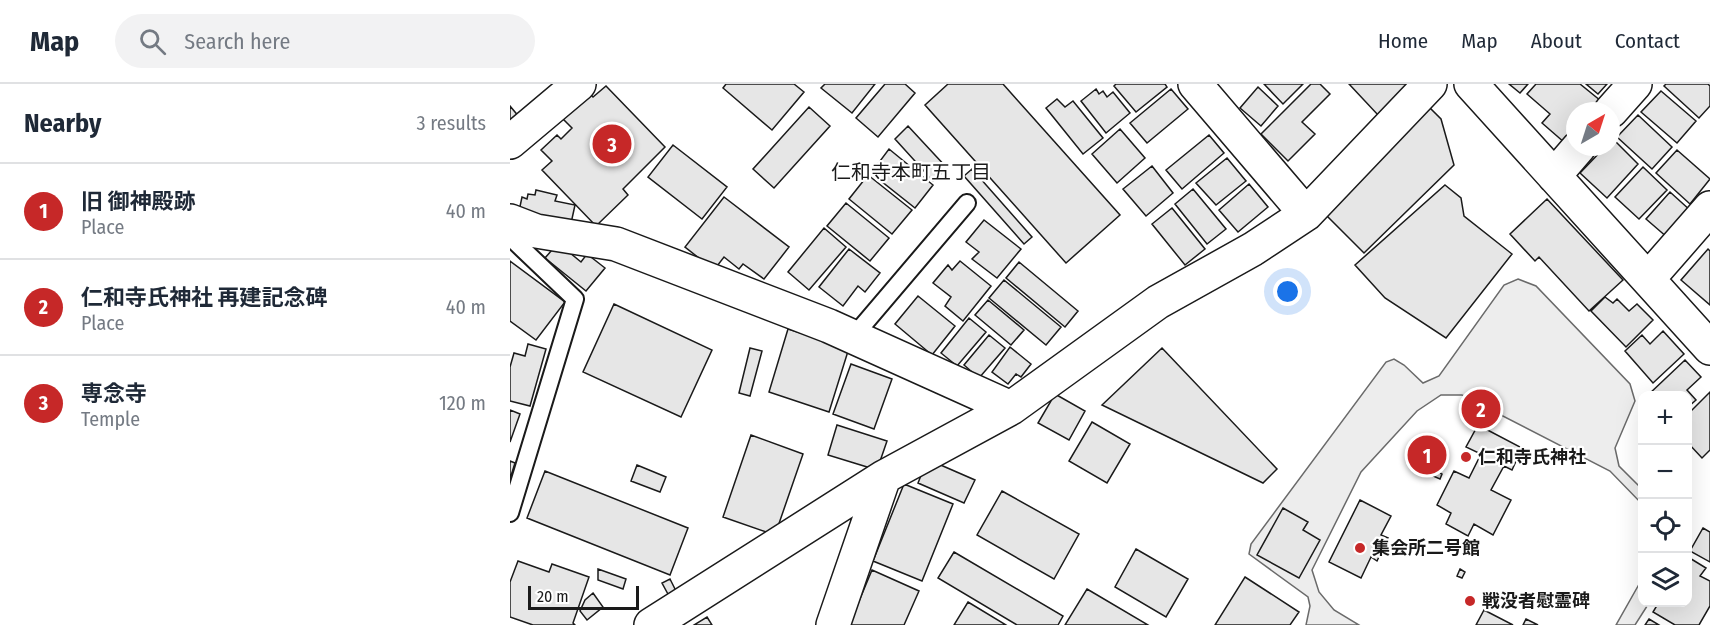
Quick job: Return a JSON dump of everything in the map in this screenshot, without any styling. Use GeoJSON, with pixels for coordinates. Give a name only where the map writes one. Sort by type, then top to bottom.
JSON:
{"type":"FeatureCollection","features":[{"type":"Feature","properties":{"kind":"street"},"geometry":{"type":"LineString","coordinates":[[510,142],[579,84]]}},
{"type":"Feature","properties":{"kind":"street"},"geometry":{"type":"LineString","coordinates":[[1195,84],[1306,214]]}},
{"type":"Feature","properties":{"kind":"street"},"geometry":{"type":"LineString","coordinates":[[651,625],[884,477],[1011,408],[1158,302],[1253,249],[1306,214],[1430,84]]}},
{"type":"Feature","properties":{"kind":"street"},"geometry":{"type":"LineString","coordinates":[[1471,84],[1710,348]]}},
{"type":"Feature","properties":{"kind":"street"},"geometry":{"type":"LineString","coordinates":[[1619,102],[1635,84]]}},
{"type":"Feature","properties":{"kind":"street"},"geometry":{"type":"LineString","coordinates":[[1554,176],[1572,156]]}},
{"type":"Feature","properties":{"kind":"street"},"geometry":{"type":"LineString","coordinates":[[1648,279],[1710,208]]}},
{"type":"Feature","properties":{"kind":"street"},"geometry":{"type":"LineString","coordinates":[[510,221],[536,231],[616,244],[853,337],[1011,408]]}},
{"type":"Feature","properties":{"kind":"street"},"geometry":{"type":"LineString","coordinates":[[833,625],[884,477]]}},
{"type":"Feature","properties":{"kind":"lane"},"geometry":{"type":"LineString","coordinates":[[853,337],[967,204]]}},
{"type":"Feature","properties":{"kind":"lane"},"geometry":{"type":"LineString","coordinates":[[510,237],[575,299],[510,513]]}},
{"type":"Feature","properties":{"kind":"shaded area"},"geometry":{"type":"Polygon","coordinates":[[[1518,279],[1536,286],[1630,384],[1635,401],[1615,448],[1619,466],[1638,485],[1638,500],[1610,471],[1462,395],[1441,395],[1417,411],[1361,472],[1312,570],[1319,592],[1334,610],[1359,625],[1306,625],[1310,606],[1308,597],[1249,554],[1251,544],[1386,362],[1394,359],[1423,383],[1439,376],[1504,285],[1518,279]]]}},
{"type":"Feature","properties":{"kind":"shaded area"},"geometry":{"type":"Polygon","coordinates":[[[1638,586],[1638,607],[1646,607],[1635,625],[1616,625],[1638,586]]]}},
{"type":"Feature","properties":{"kind":"building"},"geometry":{"type":"Polygon","coordinates":[[[726,84],[794,84],[804,92],[772,130],[723,88],[726,84]]]}},
{"type":"Feature","properties":{"kind":"building"},"geometry":{"type":"Polygon","coordinates":[[[825,84],[875,84],[852,113],[821,88],[825,84]]]}},
{"type":"Feature","properties":{"kind":"building"},"geometry":{"type":"Polygon","coordinates":[[[885,84],[905,84],[915,93],[878,137],[856,118],[885,84]]]}},
{"type":"Feature","properties":{"kind":"building"},"geometry":{"type":"Polygon","coordinates":[[[948,84],[1003,84],[1120,215],[1066,263],[925,105],[948,84]]]}},
{"type":"Feature","properties":{"kind":"building"},"geometry":{"type":"Polygon","coordinates":[[[1116,84],[1165,84],[1167,87],[1136,112],[1114,86],[1116,84]]]}},
{"type":"Feature","properties":{"kind":"building"},"geometry":{"type":"Polygon","coordinates":[[[1264,84],[1303,84],[1283,104],[1264,84]]]}},
{"type":"Feature","properties":{"kind":"building"},"geometry":{"type":"Polygon","coordinates":[[[1311,84],[1320,84],[1330,94],[1302,122],[1315,134],[1288,161],[1261,134],[1311,84]]]}},
{"type":"Feature","properties":{"kind":"building"},"geometry":{"type":"Polygon","coordinates":[[[1349,84],[1410,84],[1378,115],[1349,84]]]}},
{"type":"Feature","properties":{"kind":"building"},"geometry":{"type":"Polygon","coordinates":[[[1509,84],[1528,84],[1520,93],[1509,84]]]}},
{"type":"Feature","properties":{"kind":"building"},"geometry":{"type":"Polygon","coordinates":[[[1536,84],[1580,84],[1601,101],[1566,102],[1565,143],[1542,123],[1550,114],[1527,94],[1536,84]]]}},
{"type":"Feature","properties":{"kind":"building"},"geometry":{"type":"Polygon","coordinates":[[[1586,84],[1607,84],[1598,94],[1586,84]]]}},
{"type":"Feature","properties":{"kind":"building"},"geometry":{"type":"Polygon","coordinates":[[[1666,84],[1708,84],[1710,86],[1710,106],[1699,118],[1664,86],[1666,84]]]}},
{"type":"Feature","properties":{"kind":"building"},"geometry":{"type":"Polygon","coordinates":[[[606,86],[665,147],[623,189],[628,195],[596,226],[542,170],[552,161],[541,150],[557,135],[561,139],[572,128],[561,117],[588,92],[593,97],[606,86]]]}},
{"type":"Feature","properties":{"kind":"building"},"geometry":{"type":"Polygon","coordinates":[[[1258,87],[1278,106],[1261,126],[1240,108],[1258,87]]]}},
{"type":"Feature","properties":{"kind":"building"},"geometry":{"type":"Polygon","coordinates":[[[1096,89],[1099,94],[1103,91],[1107,97],[1113,92],[1130,113],[1106,133],[1081,101],[1096,89]]]}},
{"type":"Feature","properties":{"kind":"building"},"geometry":{"type":"Polygon","coordinates":[[[1171,89],[1188,109],[1147,143],[1130,123],[1171,89]]]}},
{"type":"Feature","properties":{"kind":"building"},"geometry":{"type":"Polygon","coordinates":[[[1661,91],[1696,121],[1677,143],[1641,112],[1661,91]]]}},
{"type":"Feature","properties":{"kind":"building"},"geometry":{"type":"Polygon","coordinates":[[[1057,99],[1065,107],[1073,101],[1103,138],[1083,154],[1046,108],[1057,99]]]}},
{"type":"Feature","properties":{"kind":"building"},"geometry":{"type":"Polygon","coordinates":[[[1427,105],[1441,119],[1454,165],[1364,253],[1320,209],[1427,105]]]}},
{"type":"Feature","properties":{"kind":"building"},"geometry":{"type":"Polygon","coordinates":[[[510,106],[520,118],[510,126],[510,106]]]}},
{"type":"Feature","properties":{"kind":"building"},"geometry":{"type":"Polygon","coordinates":[[[809,107],[830,126],[774,188],[753,169],[809,107]]]}},
{"type":"Feature","properties":{"kind":"building"},"geometry":{"type":"Polygon","coordinates":[[[1638,115],[1672,147],[1652,169],[1620,140],[1620,134],[1638,115]]]}},
{"type":"Feature","properties":{"kind":"building"},"geometry":{"type":"Polygon","coordinates":[[[908,126],[947,168],[933,181],[895,139],[908,126]]]}},
{"type":"Feature","properties":{"kind":"building"},"geometry":{"type":"Polygon","coordinates":[[[1120,129],[1145,158],[1117,183],[1092,154],[1120,129]]]}},
{"type":"Feature","properties":{"kind":"building"},"geometry":{"type":"Polygon","coordinates":[[[1209,135],[1224,153],[1182,189],[1166,170],[1209,135]]]}},
{"type":"Feature","properties":{"kind":"building"},"geometry":{"type":"Polygon","coordinates":[[[673,145],[727,187],[702,219],[648,177],[673,145]]]}},
{"type":"Feature","properties":{"kind":"building"},"geometry":{"type":"Polygon","coordinates":[[[1620,146],[1638,164],[1607,198],[1580,173],[1596,156],[1620,156],[1620,146]]]}},
{"type":"Feature","properties":{"kind":"building"},"geometry":{"type":"Polygon","coordinates":[[[889,149],[933,185],[915,208],[871,173],[889,149]]]}},
{"type":"Feature","properties":{"kind":"building"},"geometry":{"type":"Polygon","coordinates":[[[1677,150],[1710,179],[1690,204],[1656,173],[1677,150]]]}},
{"type":"Feature","properties":{"kind":"building"},"geometry":{"type":"Polygon","coordinates":[[[1227,158],[1246,181],[1216,205],[1196,183],[1227,158]]]}},
{"type":"Feature","properties":{"kind":"building"},"geometry":{"type":"Polygon","coordinates":[[[1152,166],[1173,193],[1146,216],[1123,189],[1152,166]]]}},
{"type":"Feature","properties":{"kind":"building"},"geometry":{"type":"Polygon","coordinates":[[[1643,167],[1667,190],[1639,219],[1615,197],[1643,167]]]}},
{"type":"Feature","properties":{"kind":"building"},"geometry":{"type":"Polygon","coordinates":[[[972,169],[1032,237],[1024,244],[964,176],[972,169]]]}},
{"type":"Feature","properties":{"kind":"building"},"geometry":{"type":"Polygon","coordinates":[[[868,175],[912,210],[892,234],[849,199],[868,175]]]}},
{"type":"Feature","properties":{"kind":"building"},"geometry":{"type":"Polygon","coordinates":[[[1249,184],[1268,207],[1238,232],[1219,210],[1249,184]]]}},
{"type":"Feature","properties":{"kind":"building"},"geometry":{"type":"Polygon","coordinates":[[[1445,185],[1461,198],[1464,216],[1512,254],[1446,338],[1385,298],[1355,265],[1445,185]]]}},
{"type":"Feature","properties":{"kind":"building"},"geometry":{"type":"Polygon","coordinates":[[[1193,189],[1226,229],[1207,244],[1175,204],[1193,189]]]}},
{"type":"Feature","properties":{"kind":"building"},"geometry":{"type":"Polygon","coordinates":[[[536,190],[557,195],[555,201],[575,205],[570,228],[518,216],[522,197],[527,199],[528,194],[535,195],[536,190]]]}},
{"type":"Feature","properties":{"kind":"building"},"geometry":{"type":"Polygon","coordinates":[[[1670,192],[1691,211],[1668,238],[1646,219],[1670,192]]]}},
{"type":"Feature","properties":{"kind":"building"},"geometry":{"type":"Polygon","coordinates":[[[724,197],[789,247],[764,279],[743,264],[739,269],[724,257],[714,270],[685,247],[724,197]]]}},
{"type":"Feature","properties":{"kind":"building"},"geometry":{"type":"Polygon","coordinates":[[[1547,199],[1623,280],[1589,311],[1539,257],[1535,261],[1510,234],[1547,199]]]}},
{"type":"Feature","properties":{"kind":"building"},"geometry":{"type":"Polygon","coordinates":[[[846,203],[889,238],[870,261],[827,226],[846,203]]]}},
{"type":"Feature","properties":{"kind":"building"},"geometry":{"type":"Polygon","coordinates":[[[1172,208],[1205,249],[1185,265],[1152,224],[1172,208]]]}},
{"type":"Feature","properties":{"kind":"building"},"geometry":{"type":"Polygon","coordinates":[[[984,220],[1021,249],[997,278],[972,259],[979,252],[966,242],[984,220]]]}},
{"type":"Feature","properties":{"kind":"building"},"geometry":{"type":"Polygon","coordinates":[[[824,228],[846,247],[809,290],[788,272],[824,228]]]}},
{"type":"Feature","properties":{"kind":"building"},"geometry":{"type":"Polygon","coordinates":[[[558,243],[581,262],[587,254],[605,268],[586,291],[545,258],[558,243]]]}},
{"type":"Feature","properties":{"kind":"building"},"geometry":{"type":"Polygon","coordinates":[[[849,249],[880,273],[865,292],[858,286],[843,306],[819,287],[849,249]]]}},
{"type":"Feature","properties":{"kind":"building"},"geometry":{"type":"Polygon","coordinates":[[[1708,249],[1710,251],[1710,305],[1681,280],[1708,249]]]}},
{"type":"Feature","properties":{"kind":"building"},"geometry":{"type":"Polygon","coordinates":[[[510,261],[565,302],[536,340],[510,321],[510,261]]]}},
{"type":"Feature","properties":{"kind":"building"},"geometry":{"type":"Polygon","coordinates":[[[960,261],[991,286],[963,321],[945,306],[951,297],[933,283],[948,265],[952,270],[960,261]]]}},
{"type":"Feature","properties":{"kind":"building"},"geometry":{"type":"Polygon","coordinates":[[[1019,262],[1078,311],[1065,327],[1006,278],[1019,262]]]}},
{"type":"Feature","properties":{"kind":"building"},"geometry":{"type":"Polygon","coordinates":[[[1004,280],[1061,327],[1046,345],[989,298],[1004,280]]]}},
{"type":"Feature","properties":{"kind":"building"},"geometry":{"type":"Polygon","coordinates":[[[918,296],[955,326],[932,355],[895,324],[918,296]]]}},
{"type":"Feature","properties":{"kind":"building"},"geometry":{"type":"Polygon","coordinates":[[[1605,297],[1613,303],[1617,299],[1629,311],[1637,304],[1653,320],[1626,347],[1591,311],[1605,297]]]}},
{"type":"Feature","properties":{"kind":"building"},"geometry":{"type":"Polygon","coordinates":[[[988,300],[1024,330],[1011,345],[975,315],[988,300]]]}},
{"type":"Feature","properties":{"kind":"building"},"geometry":{"type":"Polygon","coordinates":[[[614,304],[712,350],[681,417],[583,372],[614,304]]]}},
{"type":"Feature","properties":{"kind":"building"},"geometry":{"type":"Polygon","coordinates":[[[969,318],[986,332],[957,366],[941,353],[969,318]]]}},
{"type":"Feature","properties":{"kind":"building"},"geometry":{"type":"Polygon","coordinates":[[[788,329],[849,348],[829,412],[769,392],[788,329]]]}},
{"type":"Feature","properties":{"kind":"building"},"geometry":{"type":"Polygon","coordinates":[[[1663,331],[1684,354],[1653,383],[1625,351],[1642,335],[1650,344],[1663,331]]]}},
{"type":"Feature","properties":{"kind":"building"},"geometry":{"type":"Polygon","coordinates":[[[989,335],[1005,348],[979,378],[964,365],[989,335]]]}},
{"type":"Feature","properties":{"kind":"building"},"geometry":{"type":"Polygon","coordinates":[[[528,344],[546,349],[530,406],[510,401],[510,367],[514,353],[525,356],[528,344]]]}},
{"type":"Feature","properties":{"kind":"building"},"geometry":{"type":"Polygon","coordinates":[[[1010,347],[1031,364],[1021,377],[1016,374],[1008,384],[992,372],[1010,347]]]}},
{"type":"Feature","properties":{"kind":"building"},"geometry":{"type":"Polygon","coordinates":[[[750,348],[762,351],[750,396],[739,393],[750,348]]]}},
{"type":"Feature","properties":{"kind":"building"},"geometry":{"type":"Polygon","coordinates":[[[1162,348],[1277,469],[1263,483],[1102,405],[1162,348]]]}},
{"type":"Feature","properties":{"kind":"building"},"geometry":{"type":"Polygon","coordinates":[[[1685,360],[1701,377],[1688,391],[1652,391],[1685,360]]]}},
{"type":"Feature","properties":{"kind":"building"},"geometry":{"type":"Polygon","coordinates":[[[851,364],[892,379],[874,429],[833,414],[851,364]]]}},
{"type":"Feature","properties":{"kind":"building"},"geometry":{"type":"Polygon","coordinates":[[[1710,392],[1710,450],[1702,458],[1692,447],[1692,410],[1710,392]]]}},
{"type":"Feature","properties":{"kind":"building"},"geometry":{"type":"Polygon","coordinates":[[[1055,394],[1085,411],[1069,440],[1038,423],[1055,394]]]}},
{"type":"Feature","properties":{"kind":"building"},"geometry":{"type":"Polygon","coordinates":[[[510,410],[520,414],[510,442],[510,410]]]}},
{"type":"Feature","properties":{"kind":"building"},"geometry":{"type":"Polygon","coordinates":[[[1092,422],[1130,444],[1107,483],[1069,461],[1092,422]]]}},
{"type":"Feature","properties":{"kind":"building"},"geometry":{"type":"Polygon","coordinates":[[[837,425],[887,441],[877,470],[828,455],[837,425]]]}},
{"type":"Feature","properties":{"kind":"building"},"geometry":{"type":"Polygon","coordinates":[[[1478,425],[1522,448],[1512,470],[1504,466],[1491,490],[1511,500],[1493,535],[1474,524],[1468,536],[1446,524],[1451,513],[1437,505],[1454,471],[1469,478],[1481,454],[1466,447],[1478,425]]]}},
{"type":"Feature","properties":{"kind":"building"},"geometry":{"type":"Polygon","coordinates":[[[751,435],[803,454],[775,535],[723,517],[751,435]]]}},
{"type":"Feature","properties":{"kind":"building"},"geometry":{"type":"Polygon","coordinates":[[[510,461],[515,463],[510,479],[510,461]]]}},
{"type":"Feature","properties":{"kind":"building"},"geometry":{"type":"Polygon","coordinates":[[[936,463],[975,480],[964,503],[918,483],[922,473],[936,463]]]}},
{"type":"Feature","properties":{"kind":"building"},"geometry":{"type":"Polygon","coordinates":[[[637,465],[666,477],[660,492],[631,481],[637,465]]]}},
{"type":"Feature","properties":{"kind":"building"},"geometry":{"type":"Polygon","coordinates":[[[545,471],[688,528],[670,575],[527,518],[545,471]]]}},
{"type":"Feature","properties":{"kind":"building"},"geometry":{"type":"Polygon","coordinates":[[[1436,471],[1442,474],[1440,479],[1433,476],[1436,471]]]}},
{"type":"Feature","properties":{"kind":"building"},"geometry":{"type":"Polygon","coordinates":[[[904,484],[953,504],[922,581],[873,561],[904,484]]]}},
{"type":"Feature","properties":{"kind":"building"},"geometry":{"type":"Polygon","coordinates":[[[1002,491],[1079,534],[1054,579],[977,535],[1002,491]]]}},
{"type":"Feature","properties":{"kind":"building","name":"集会所二号館"},"geometry":{"type":"Polygon","coordinates":[[[1360,500],[1391,516],[1381,535],[1388,538],[1377,561],[1371,557],[1361,578],[1329,562],[1360,500]]]}},
{"type":"Feature","properties":{"kind":"building"},"geometry":{"type":"Polygon","coordinates":[[[1283,508],[1308,522],[1303,530],[1320,540],[1299,578],[1257,555],[1283,508]]]}},
{"type":"Feature","properties":{"kind":"building"},"geometry":{"type":"Polygon","coordinates":[[[1703,528],[1710,532],[1710,562],[1692,552],[1692,547],[1703,528]]]}},
{"type":"Feature","properties":{"kind":"building"},"geometry":{"type":"Polygon","coordinates":[[[1136,549],[1188,579],[1166,617],[1115,587],[1136,549]]]}},
{"type":"Feature","properties":{"kind":"building"},"geometry":{"type":"Polygon","coordinates":[[[954,552],[1063,616],[1058,625],[1017,625],[938,578],[954,552]]]}},
{"type":"Feature","properties":{"kind":"building"},"geometry":{"type":"Polygon","coordinates":[[[1692,559],[1706,568],[1700,576],[1710,581],[1710,606],[1699,625],[1675,625],[1653,612],[1656,607],[1692,607],[1692,559]]]}},
{"type":"Feature","properties":{"kind":"building"},"geometry":{"type":"Polygon","coordinates":[[[518,561],[549,572],[552,564],[589,577],[573,623],[575,625],[533,625],[510,617],[510,582],[518,561]]]}},
{"type":"Feature","properties":{"kind":"building"},"geometry":{"type":"Polygon","coordinates":[[[598,569],[626,579],[623,589],[598,580],[598,569]]]}},
{"type":"Feature","properties":{"kind":"building"},"geometry":{"type":"Polygon","coordinates":[[[1460,569],[1465,572],[1462,578],[1457,576],[1460,569]]]}},
{"type":"Feature","properties":{"kind":"building"},"geometry":{"type":"Polygon","coordinates":[[[872,570],[919,591],[904,625],[849,625],[872,570]]]}},
{"type":"Feature","properties":{"kind":"building"},"geometry":{"type":"Polygon","coordinates":[[[1245,577],[1299,612],[1290,625],[1215,625],[1245,577]]]}},
{"type":"Feature","properties":{"kind":"building"},"geometry":{"type":"Polygon","coordinates":[[[670,579],[676,591],[669,596],[662,583],[670,579]]]}},
{"type":"Feature","properties":{"kind":"building"},"geometry":{"type":"Polygon","coordinates":[[[1087,589],[1148,625],[1065,625],[1087,589]]]}},
{"type":"Feature","properties":{"kind":"building"},"geometry":{"type":"Polygon","coordinates":[[[593,593],[603,607],[587,620],[580,611],[585,600],[593,593]]]}},
{"type":"Feature","properties":{"kind":"building"},"geometry":{"type":"Polygon","coordinates":[[[968,602],[1006,625],[954,625],[968,602]]]}},
{"type":"Feature","properties":{"kind":"building"},"geometry":{"type":"Polygon","coordinates":[[[1484,610],[1513,625],[1476,625],[1484,610]]]}},
{"type":"Feature","properties":{"kind":"building"},"geometry":{"type":"Polygon","coordinates":[[[707,617],[712,625],[694,625],[707,617]]]}},
{"type":"Feature","properties":{"kind":"building"},"geometry":{"type":"Polygon","coordinates":[[[1526,619],[1538,625],[1523,625],[1526,619]]]}},
{"type":"Feature","properties":{"kind":"building"},"geometry":{"type":"Polygon","coordinates":[[[1649,619],[1659,625],[1645,625],[1649,619]]]}},
{"type":"Feature","properties":{"kind":"fence"},"geometry":{"type":"LineString","coordinates":[[1422,459],[1417,456],[1422,446],[1436,453],[1431,463],[1426,461]]}},
{"type":"Feature","properties":{"kind":"place","name":"専念寺"},"geometry":{"type":"Point","coordinates":[612,144]}},
{"type":"Feature","properties":{"kind":"place","name":"仁和寺氏神社 再建記念碑"},"geometry":{"type":"Point","coordinates":[1481,409]}},
{"type":"Feature","properties":{"kind":"place","name":"旧 御神殿跡"},"geometry":{"type":"Point","coordinates":[1427,455]}},
{"type":"Feature","properties":{"kind":"place","name":"仁和寺氏神社"},"geometry":{"type":"Point","coordinates":[1466,457]}},
{"type":"Feature","properties":{"kind":"place","name":"集会所二号館"},"geometry":{"type":"Point","coordinates":[1360,548]}},
{"type":"Feature","properties":{"kind":"place","name":"戦没者慰霊碑"},"geometry":{"type":"Point","coordinates":[1470,601]}},
{"type":"Feature","properties":{"kind":"district","name":"仁和寺本町五丁目"},"geometry":{"type":"Point","coordinates":[911,172]}}]}
